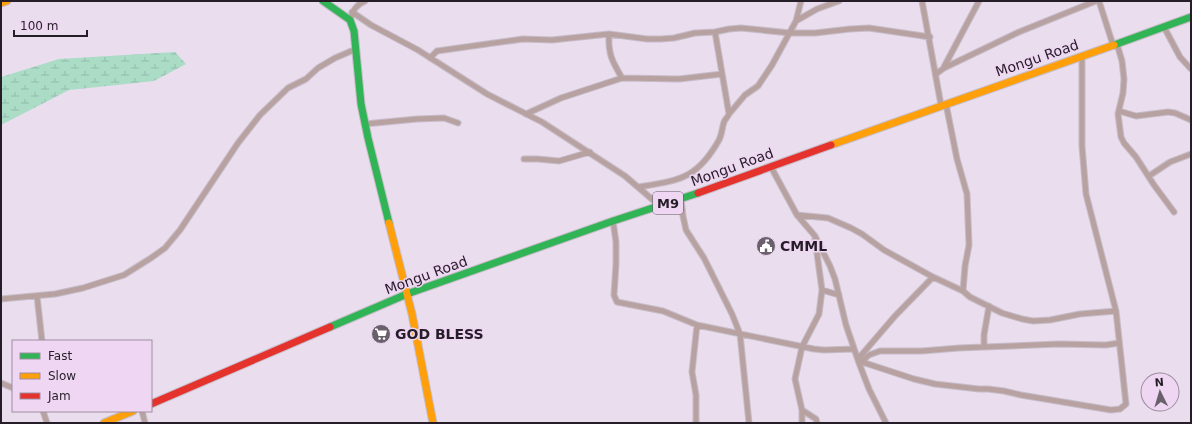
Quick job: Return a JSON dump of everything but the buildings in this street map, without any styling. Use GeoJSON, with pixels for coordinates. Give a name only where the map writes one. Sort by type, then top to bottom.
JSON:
{"type":"FeatureCollection","features":[{"type":"Feature","properties":{"kind":"main road"},"geometry":{"type":"LineString","coordinates":[[1,3],[6,1]]}},
{"type":"Feature","properties":{"kind":"main road"},"geometry":{"type":"LineString","coordinates":[[322,1],[350,20],[354,31],[361,104],[365,124],[378,182],[407,294],[433,423]]}},
{"type":"Feature","properties":{"kind":"main road","name":"Mongu Road"},"geometry":{"type":"LineString","coordinates":[[152,404],[407,294],[613,221],[681,199],[1191,17]]}},
{"type":"Feature","properties":{"kind":"main road"},"geometry":{"type":"LineString","coordinates":[[104,423],[131,412]]}},
{"type":"Feature","properties":{"kind":"street"},"geometry":{"type":"LineString","coordinates":[[350,20],[352,12],[358,4],[365,1]]}},
{"type":"Feature","properties":{"kind":"street"},"geometry":{"type":"LineString","coordinates":[[639,187],[676,180],[689,175],[696,170],[708,156],[719,139],[729,114],[745,95],[758,86],[772,64],[796,20],[801,1]]}},
{"type":"Feature","properties":{"kind":"street"},"geometry":{"type":"LineString","coordinates":[[796,20],[839,1]]}},
{"type":"Feature","properties":{"kind":"street"},"geometry":{"type":"LineString","coordinates":[[922,1],[936,74],[967,194],[970,245],[965,266],[963,291]]}},
{"type":"Feature","properties":{"kind":"street"},"geometry":{"type":"LineString","coordinates":[[944,68],[980,1]]}},
{"type":"Feature","properties":{"kind":"street"},"geometry":{"type":"LineString","coordinates":[[936,74],[944,68],[1019,32],[1096,1]]}},
{"type":"Feature","properties":{"kind":"street"},"geometry":{"type":"LineString","coordinates":[[1099,1],[1122,60],[1124,79],[1123,94],[1118,117],[1124,143],[1136,157],[1174,212]]}},
{"type":"Feature","properties":{"kind":"street"},"geometry":{"type":"LineString","coordinates":[[352,12],[371,25],[430,58],[487,94],[542,122],[590,152],[639,187],[660,206]]}},
{"type":"Feature","properties":{"kind":"street"},"geometry":{"type":"LineString","coordinates":[[1164,27],[1180,57],[1191,69]]}},
{"type":"Feature","properties":{"kind":"street"},"geometry":{"type":"LineString","coordinates":[[430,58],[437,51],[509,40],[552,40],[609,34],[661,39],[674,38],[695,33],[741,28],[790,33],[815,33],[869,28],[930,37]]}},
{"type":"Feature","properties":{"kind":"street"},"geometry":{"type":"LineString","coordinates":[[715,32],[729,114]]}},
{"type":"Feature","properties":{"kind":"street"},"geometry":{"type":"LineString","coordinates":[[609,34],[608,49],[622,78]]}},
{"type":"Feature","properties":{"kind":"street"},"geometry":{"type":"LineString","coordinates":[[1,299],[37,296],[83,288],[124,275],[137,268],[165,248],[180,230],[238,143],[260,115],[288,88],[306,79],[318,68],[335,58],[356,49]]}},
{"type":"Feature","properties":{"kind":"street"},"geometry":{"type":"LineString","coordinates":[[859,362],[930,383],[979,389],[988,388],[1111,410],[1120,409],[1126,404],[1116,311],[1086,194],[1082,146],[1082,56]]}},
{"type":"Feature","properties":{"kind":"street"},"geometry":{"type":"LineString","coordinates":[[526,114],[561,98],[622,78],[680,79],[722,74]]}},
{"type":"Feature","properties":{"kind":"street"},"geometry":{"type":"LineString","coordinates":[[1119,111],[1136,116],[1168,112],[1175,113],[1191,120]]}},
{"type":"Feature","properties":{"kind":"street"},"geometry":{"type":"LineString","coordinates":[[365,124],[444,118],[458,123]]}},
{"type":"Feature","properties":{"kind":"street"},"geometry":{"type":"LineString","coordinates":[[524,159],[559,161],[590,152]]}},
{"type":"Feature","properties":{"kind":"street"},"geometry":{"type":"LineString","coordinates":[[1149,176],[1170,162],[1191,154]]}},
{"type":"Feature","properties":{"kind":"street"},"geometry":{"type":"LineString","coordinates":[[771,167],[797,215],[815,236],[830,266],[835,279],[846,325],[854,348],[869,389],[886,423]]}},
{"type":"Feature","properties":{"kind":"street"},"geometry":{"type":"LineString","coordinates":[[681,199],[686,230],[704,258],[732,314],[740,334],[749,423]]}},
{"type":"Feature","properties":{"kind":"street"},"geometry":{"type":"LineString","coordinates":[[797,215],[828,218],[851,228],[884,250],[1002,313],[1033,321],[1050,320],[1080,314],[1116,311]]}},
{"type":"Feature","properties":{"kind":"street"},"geometry":{"type":"LineString","coordinates":[[613,221],[616,242],[614,295],[617,302],[663,311],[697,325],[802,347],[824,350],[854,348]]}},
{"type":"Feature","properties":{"kind":"street"},"geometry":{"type":"LineString","coordinates":[[813,417],[802,423],[802,410],[795,379],[802,347],[819,314],[822,290],[815,236]]}},
{"type":"Feature","properties":{"kind":"street"},"geometry":{"type":"LineString","coordinates":[[859,362],[895,316],[933,277]]}},
{"type":"Feature","properties":{"kind":"street"},"geometry":{"type":"LineString","coordinates":[[822,290],[839,295]]}},
{"type":"Feature","properties":{"kind":"street"},"geometry":{"type":"LineString","coordinates":[[37,296],[42,340]]}},
{"type":"Feature","properties":{"kind":"street"},"geometry":{"type":"LineString","coordinates":[[984,347],[984,335],[989,306]]}},
{"type":"Feature","properties":{"kind":"street"},"geometry":{"type":"LineString","coordinates":[[696,423],[696,395],[692,372],[697,325]]}},
{"type":"Feature","properties":{"kind":"street"},"geometry":{"type":"LineString","coordinates":[[859,362],[869,355],[880,351],[922,351],[1059,344],[1106,345],[1119,343]]}},
{"type":"Feature","properties":{"kind":"street"},"geometry":{"type":"LineString","coordinates":[[1,383],[12,388]]}},
{"type":"Feature","properties":{"kind":"street"},"geometry":{"type":"LineString","coordinates":[[802,410],[816,419],[817,423]]}},
{"type":"Feature","properties":{"kind":"street"},"geometry":{"type":"LineString","coordinates":[[43,412],[47,423]]}},
{"type":"Feature","properties":{"kind":"street"},"geometry":{"type":"LineString","coordinates":[[142,412],[145,423]]}},
{"type":"Feature","properties":{"kind":"green space"},"geometry":{"type":"Polygon","coordinates":[[[175,52],[186,64],[154,81],[69,90],[1,125],[1,77],[59,59],[175,52]]]}},
{"type":"Feature","properties":{"kind":"traffic: fast"},"geometry":{"type":"LineString","coordinates":[[323,1],[350,20],[354,31],[361,104],[389,223]]}},
{"type":"Feature","properties":{"kind":"traffic: fast"},"geometry":{"type":"LineString","coordinates":[[1114,45],[1191,17]]}},
{"type":"Feature","properties":{"kind":"traffic: fast"},"geometry":{"type":"LineString","coordinates":[[330,327],[407,294],[613,221],[698,193]]}},
{"type":"Feature","properties":{"kind":"traffic: slow"},"geometry":{"type":"LineString","coordinates":[[1,3],[7,1]]}},
{"type":"Feature","properties":{"kind":"traffic: slow"},"geometry":{"type":"LineString","coordinates":[[831,145],[1114,45]]}},
{"type":"Feature","properties":{"kind":"traffic: slow"},"geometry":{"type":"LineString","coordinates":[[389,223],[412,314],[433,423]]}},
{"type":"Feature","properties":{"kind":"traffic: slow"},"geometry":{"type":"LineString","coordinates":[[104,423],[131,412]]}},
{"type":"Feature","properties":{"kind":"traffic: jam"},"geometry":{"type":"LineString","coordinates":[[698,193],[831,145]]}},
{"type":"Feature","properties":{"kind":"traffic: jam"},"geometry":{"type":"LineString","coordinates":[[152,404],[330,327]]}},
{"type":"Feature","properties":{"kind":"place","name":"CMML"},"geometry":{"type":"Point","coordinates":[766,246]}},
{"type":"Feature","properties":{"kind":"place","name":"GOD BLESS"},"geometry":{"type":"Point","coordinates":[381,334]}}]}
